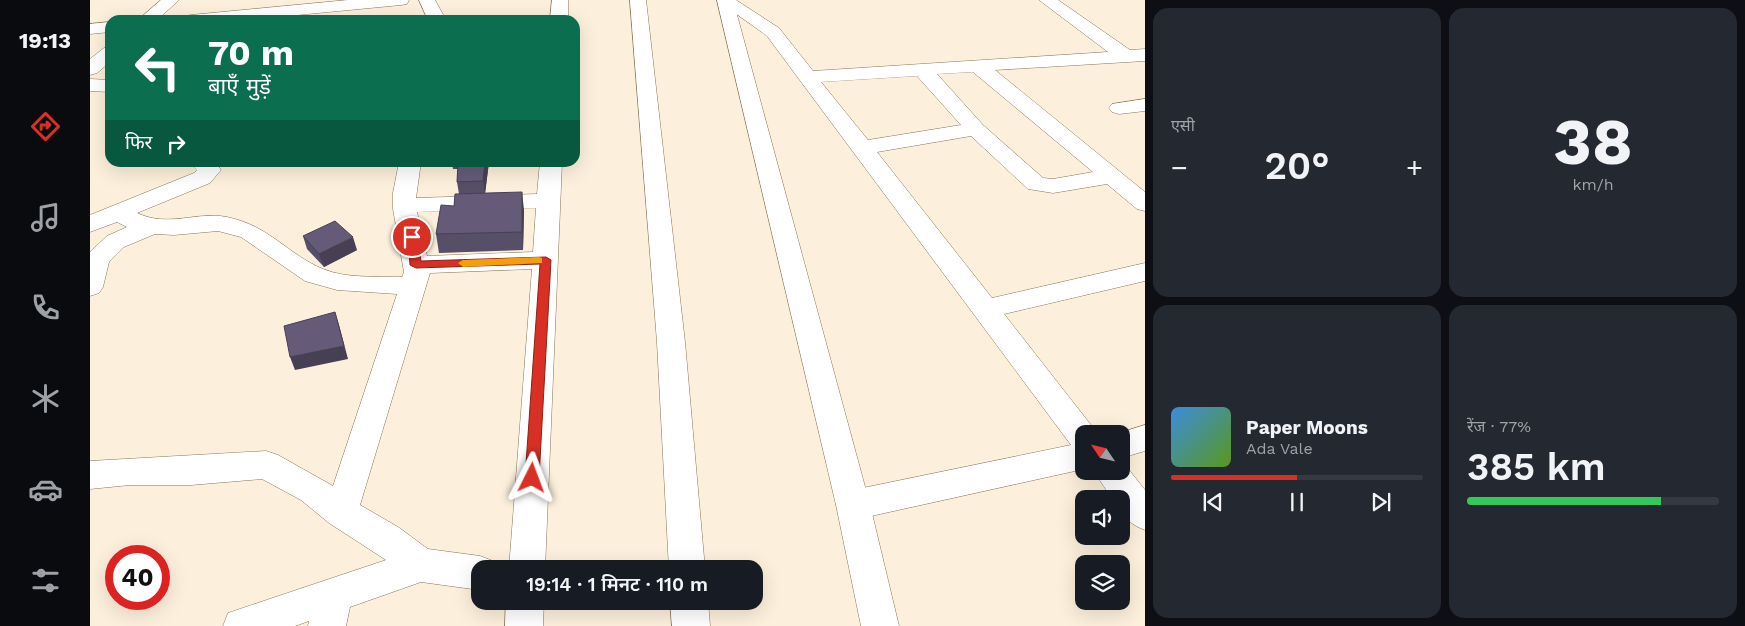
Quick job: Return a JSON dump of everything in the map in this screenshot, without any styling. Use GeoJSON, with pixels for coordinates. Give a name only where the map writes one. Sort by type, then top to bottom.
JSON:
{"type":"FeatureCollection","features":[{"type":"Feature","properties":{"kind":"street"},"geometry":{"type":"LineString","coordinates":[[153,15],[171,0]]}},
{"type":"Feature","properties":{"kind":"street"},"geometry":{"type":"LineString","coordinates":[[219,15],[264,7],[401,0]]}},
{"type":"Feature","properties":{"kind":"street"},"geometry":{"type":"LineString","coordinates":[[427,0],[434,15]]}},
{"type":"Feature","properties":{"kind":"street"},"geometry":{"type":"LineString","coordinates":[[559,15],[560,0]]}},
{"type":"Feature","properties":{"kind":"street"},"geometry":{"type":"LineString","coordinates":[[638,0],[671,342],[686,560]]}},
{"type":"Feature","properties":{"kind":"street"},"geometry":{"type":"LineString","coordinates":[[725,0],[773,32],[1075,426]]}},
{"type":"Feature","properties":{"kind":"street"},"geometry":{"type":"LineString","coordinates":[[725,0],[853,505],[880,626]]}},
{"type":"Feature","properties":{"kind":"street"},"geometry":{"type":"LineString","coordinates":[[1047,0],[1136,56]]}},
{"type":"Feature","properties":{"kind":"street"},"geometry":{"type":"LineString","coordinates":[[90,29],[105,28]]}},
{"type":"Feature","properties":{"kind":"street"},"geometry":{"type":"LineString","coordinates":[[90,69],[105,56]]}},
{"type":"Feature","properties":{"kind":"street"},"geometry":{"type":"LineString","coordinates":[[807,77],[921,68],[1136,56]]}},
{"type":"Feature","properties":{"kind":"street"},"geometry":{"type":"LineString","coordinates":[[978,66],[1145,204]]}},
{"type":"Feature","properties":{"kind":"street"},"geometry":{"type":"LineString","coordinates":[[921,68],[976,129],[1033,182],[1040,185],[1053,186],[1112,176]]}},
{"type":"Feature","properties":{"kind":"street"},"geometry":{"type":"LineString","coordinates":[[90,86],[105,86]]}},
{"type":"Feature","properties":{"kind":"street"},"geometry":{"type":"LineString","coordinates":[[1119,108],[1145,105]]}},
{"type":"Feature","properties":{"kind":"street"},"geometry":{"type":"LineString","coordinates":[[860,148],[976,129]]}},
{"type":"Feature","properties":{"kind":"street"},"geometry":{"type":"LineString","coordinates":[[90,224],[202,178],[210,170],[207,167]]}},
{"type":"Feature","properties":{"kind":"street"},"geometry":{"type":"LineString","coordinates":[[341,512],[414,275],[409,223],[406,217],[405,183],[409,167]]}},
{"type":"Feature","properties":{"kind":"street"},"geometry":{"type":"LineString","coordinates":[[528,560],[551,167]]}},
{"type":"Feature","properties":{"kind":"street"},"geometry":{"type":"LineString","coordinates":[[406,205],[549,201]]}},
{"type":"Feature","properties":{"kind":"street"},"geometry":{"type":"LineString","coordinates":[[118,212],[132,222],[149,228]]}},
{"type":"Feature","properties":{"kind":"street"},"geometry":{"type":"LineString","coordinates":[[90,287],[92,270],[104,248],[122,237],[149,228],[225,224],[241,228],[257,237],[285,259],[315,276],[334,280],[414,275],[546,260]]}},
{"type":"Feature","properties":{"kind":"street"},"geometry":{"type":"LineString","coordinates":[[985,309],[1145,272]]}},
{"type":"Feature","properties":{"kind":"street"},"geometry":{"type":"LineString","coordinates":[[1130,442],[1145,438]]}},
{"type":"Feature","properties":{"kind":"street"},"geometry":{"type":"LineString","coordinates":[[853,505],[1075,458]]}},
{"type":"Feature","properties":{"kind":"street"},"geometry":{"type":"LineString","coordinates":[[90,475],[130,471],[191,471],[266,465],[313,490],[341,512],[385,538],[422,565],[471,572]]}},
{"type":"Feature","properties":{"kind":"street"},"geometry":{"type":"LineString","coordinates":[[1117,480],[1145,515]]}},
{"type":"Feature","properties":{"kind":"street"},"geometry":{"type":"LineString","coordinates":[[242,626],[330,610],[422,565]]}},
{"type":"Feature","properties":{"kind":"street"},"geometry":{"type":"LineString","coordinates":[[524,626],[525,610]]}},
{"type":"Feature","properties":{"kind":"street"},"geometry":{"type":"LineString","coordinates":[[690,610],[691,626]]}},
{"type":"Feature","properties":{"kind":"building"},"geometry":{"type":"Polygon","coordinates":[[[458,167],[484,167],[483,181],[457,182],[458,167]]]}},
{"type":"Feature","properties":{"kind":"building"},"geometry":{"type":"Polygon","coordinates":[[[522,192],[522,232],[436,234],[441,205],[454,206],[455,194],[522,192]]]}},
{"type":"Feature","properties":{"kind":"building"},"geometry":{"type":"Polygon","coordinates":[[[335,221],[353,237],[319,254],[303,236],[335,221]]]}},
{"type":"Feature","properties":{"kind":"building"},"geometry":{"type":"Polygon","coordinates":[[[335,312],[344,346],[290,357],[284,326],[335,312]]]}},
{"type":"Feature","properties":{"kind":"slow traffic"},"geometry":{"type":"LineString","coordinates":[[463,263],[539,261]]}},
{"type":"Feature","properties":{"kind":"route"},"geometry":{"type":"LineString","coordinates":[[412,237],[416,265],[546,260],[532,478]]}}]}
